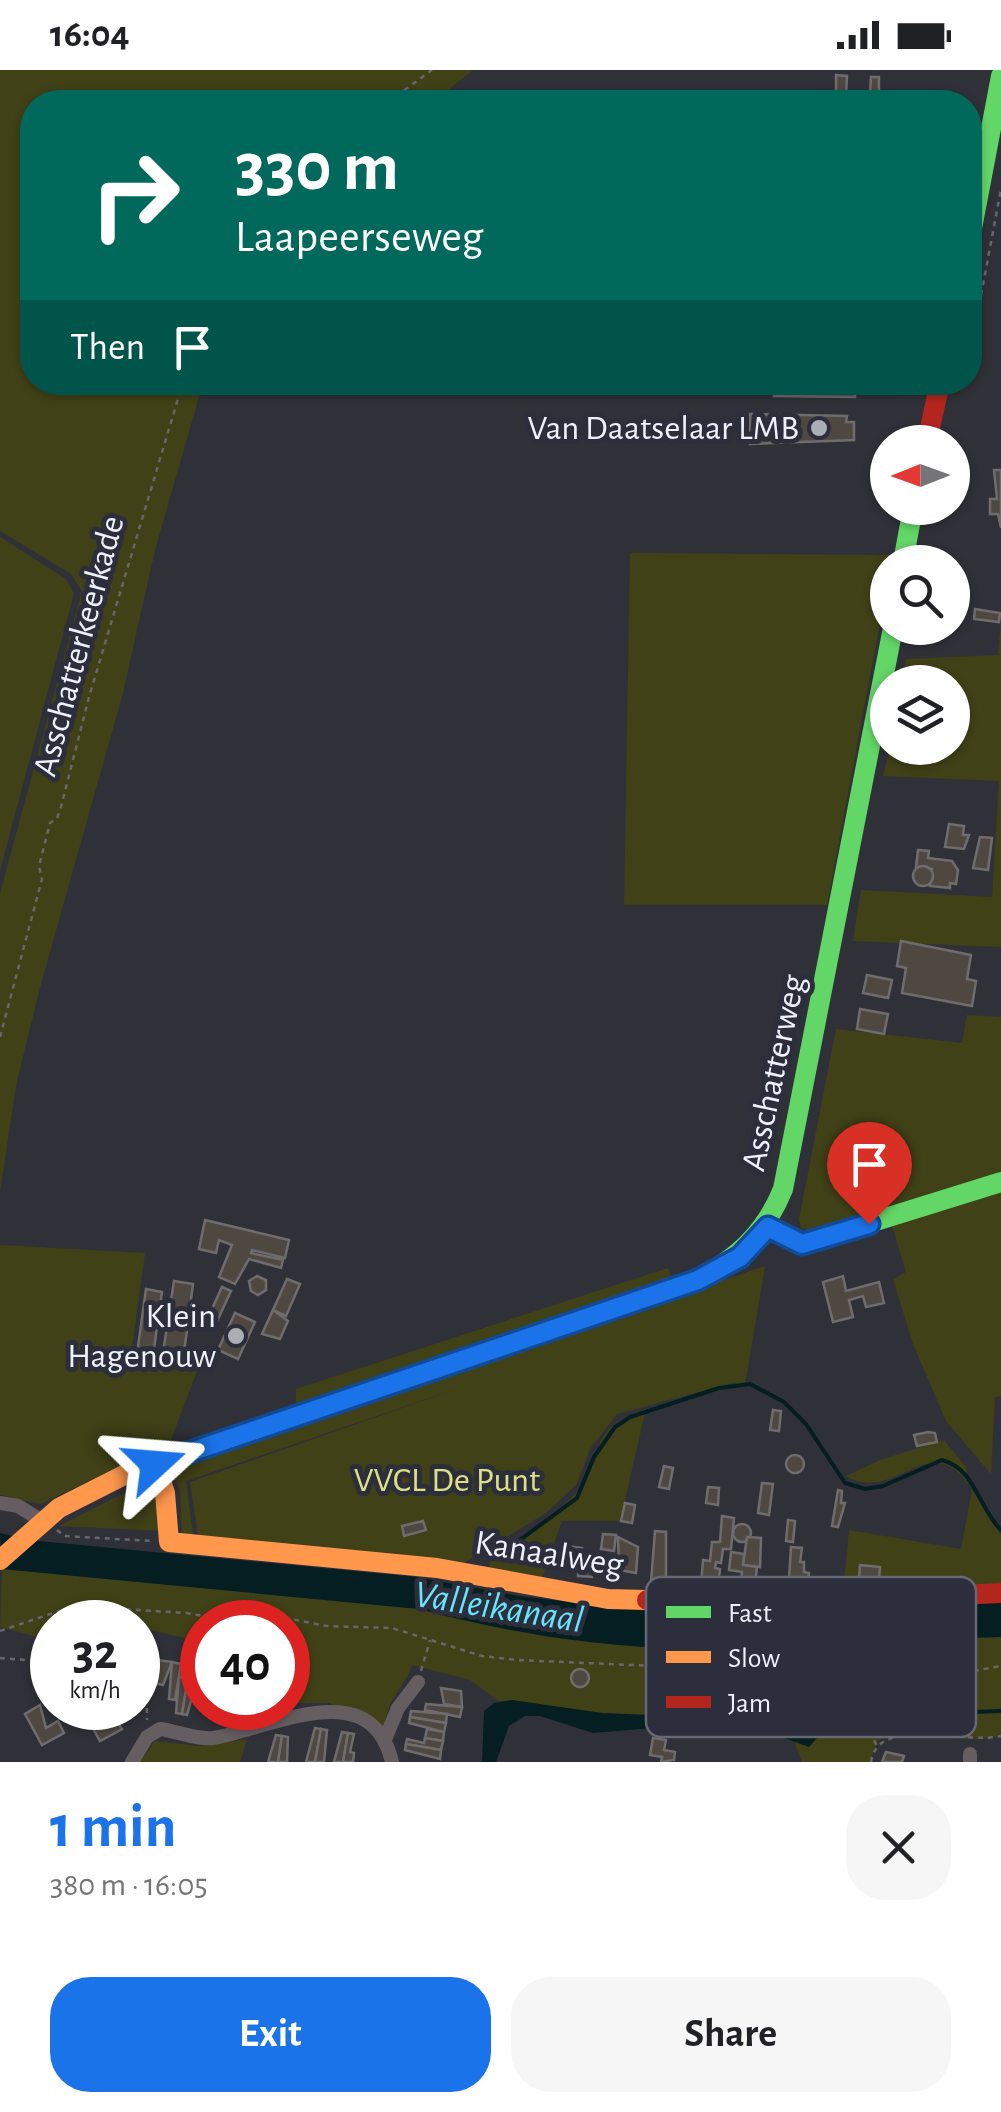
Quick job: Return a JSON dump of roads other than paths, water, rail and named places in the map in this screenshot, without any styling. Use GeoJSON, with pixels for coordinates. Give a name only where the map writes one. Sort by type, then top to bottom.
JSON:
{"type":"FeatureCollection","features":[{"type":"Feature","properties":{"kind":"street"},"geometry":{"type":"LineString","coordinates":[[982,176],[1001,76]]}},
{"type":"Feature","properties":{"kind":"street"},"geometry":{"type":"LineString","coordinates":[[931,425],[937,395]]}},
{"type":"Feature","properties":{"kind":"street","name":"Asschatterweg"},"geometry":{"type":"LineString","coordinates":[[0,1560],[72,1497],[155,1464],[698,1280],[740,1257],[768,1227],[785,1188],[890,645]]}},
{"type":"Feature","properties":{"kind":"street"},"geometry":{"type":"LineString","coordinates":[[768,1227],[802,1244],[1001,1182]]}},
{"type":"Feature","properties":{"kind":"street","name":"Kanaalweg"},"geometry":{"type":"LineString","coordinates":[[155,1464],[165,1493],[169,1542],[437,1568],[608,1599],[646,1600]]}},
{"type":"Feature","properties":{"kind":"street"},"geometry":{"type":"LineString","coordinates":[[0,1502],[18,1506],[39,1526]]}},
{"type":"Feature","properties":{"kind":"street","name":"Kanaalweg"},"geometry":{"type":"LineString","coordinates":[[976,1594],[1001,1593]]}},
{"type":"Feature","properties":{"kind":"street"},"geometry":{"type":"LineString","coordinates":[[392,1762],[386,1738],[398,1708],[418,1682]]}},
{"type":"Feature","properties":{"kind":"street"},"geometry":{"type":"LineString","coordinates":[[132,1762],[148,1736],[160,1729],[208,1739],[291,1714],[332,1710],[368,1724],[386,1738]]}},
{"type":"Feature","properties":{"kind":"water","name":"Valleikanaal"},"geometry":{"type":"Polygon","coordinates":[[[0,1533],[28,1540],[417,1577],[519,1596],[646,1611],[646,1647],[536,1635],[419,1609],[2,1569],[0,1533]]]}},
{"type":"Feature","properties":{"kind":"water"},"geometry":{"type":"Polygon","coordinates":[[[1001,1600],[1001,1637],[976,1638],[976,1601],[1001,1600]]]}},
{"type":"Feature","properties":{"kind":"water"},"geometry":{"type":"Polygon","coordinates":[[[512,1700],[646,1715],[646,1729],[593,1733],[540,1716],[525,1716],[509,1726],[496,1762],[482,1762],[484,1711],[494,1703],[512,1700]]]}},
{"type":"Feature","properties":{"kind":"water"},"geometry":{"type":"Polygon","coordinates":[[[782,1737],[816,1737],[809,1747],[782,1737]]]}},
{"type":"Feature","properties":{"kind":"waterway"},"geometry":{"type":"LineString","coordinates":[[494,1559],[577,1498],[594,1457],[615,1427],[630,1417],[719,1388],[750,1384],[784,1402],[806,1424],[845,1483],[865,1489],[883,1486],[942,1460],[970,1480],[1001,1530]]}},
{"type":"Feature","properties":{"kind":"waterway"},"geometry":{"type":"LineString","coordinates":[[976,1712],[1001,1711]]}},
{"type":"Feature","properties":{"kind":"place","name":"Van Daatselaar LMB"},"geometry":{"type":"Point","coordinates":[819,428]}},
{"type":"Feature","properties":{"kind":"place","name":"Klein Hagenouw"},"geometry":{"type":"Point","coordinates":[236,1336]}},
{"type":"Feature","properties":{"kind":"park label","name":"VVCL De Punt"},"geometry":{"type":"Point","coordinates":[447,1480]}}]}
